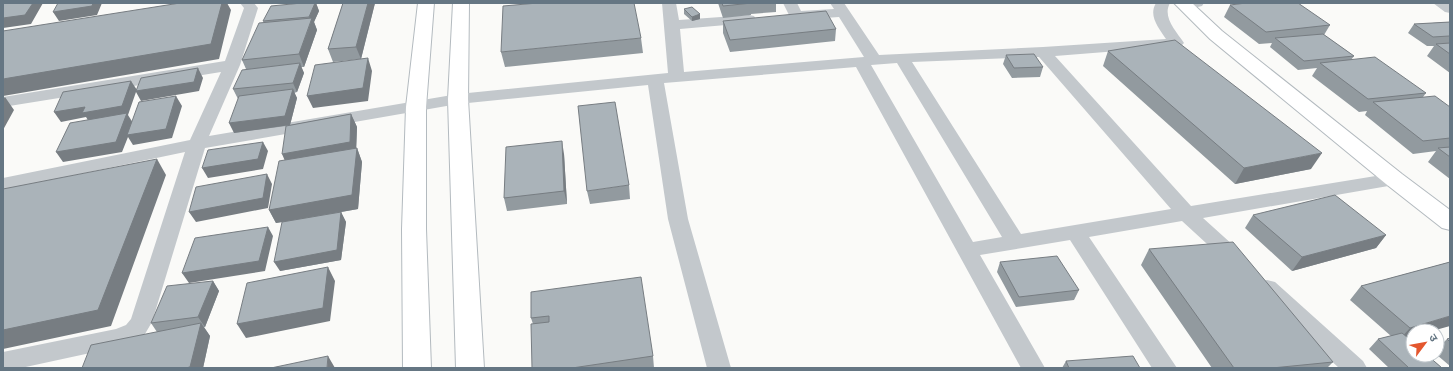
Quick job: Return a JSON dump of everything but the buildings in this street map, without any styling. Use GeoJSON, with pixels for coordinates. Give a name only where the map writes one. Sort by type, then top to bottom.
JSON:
{"type":"FeatureCollection","features":[{"type":"Feature","properties":{"kind":"street"},"geometry":{"type":"LineString","coordinates":[[3,362],[118,338],[134,332],[141,322],[198,144],[232,65],[251,8],[247,3]]}},
{"type":"Feature","properties":{"kind":"street"},"geometry":{"type":"LineString","coordinates":[[417,368],[414,229],[416,107],[426,3]]}},
{"type":"Feature","properties":{"kind":"street"},"geometry":{"type":"LineString","coordinates":[[461,3],[458,99],[470,368]]}},
{"type":"Feature","properties":{"kind":"street"},"geometry":{"type":"LineString","coordinates":[[669,3],[676,78]]}},
{"type":"Feature","properties":{"kind":"street"},"geometry":{"type":"LineString","coordinates":[[3,184],[198,144],[458,99],[655,79],[902,58],[1043,52],[1176,44],[1161,19],[1160,8],[1163,3]]}},
{"type":"Feature","properties":{"kind":"street"},"geometry":{"type":"LineString","coordinates":[[1182,3],[1197,3]]}},
{"type":"Feature","properties":{"kind":"street"},"geometry":{"type":"LineString","coordinates":[[1182,3],[1216,35],[1394,179],[1450,222]]}},
{"type":"Feature","properties":{"kind":"street"},"geometry":{"type":"LineString","coordinates":[[1440,3],[1450,10]]}},
{"type":"Feature","properties":{"kind":"street"},"geometry":{"type":"LineString","coordinates":[[780,17],[793,9],[840,8],[967,250],[1033,368]]}},
{"type":"Feature","properties":{"kind":"street"},"geometry":{"type":"LineString","coordinates":[[672,25],[765,18]]}},
{"type":"Feature","properties":{"kind":"street"},"geometry":{"type":"LineString","coordinates":[[1043,52],[1186,214],[1355,368]]}},
{"type":"Feature","properties":{"kind":"street"},"geometry":{"type":"LineString","coordinates":[[902,58],[1016,242]]}},
{"type":"Feature","properties":{"kind":"street"},"geometry":{"type":"LineString","coordinates":[[3,102],[232,65]]}},
{"type":"Feature","properties":{"kind":"street"},"geometry":{"type":"LineString","coordinates":[[655,79],[678,219],[719,368]]}},
{"type":"Feature","properties":{"kind":"street"},"geometry":{"type":"LineString","coordinates":[[967,250],[1394,179]]}},
{"type":"Feature","properties":{"kind":"street"},"geometry":{"type":"LineString","coordinates":[[1075,232],[1165,368]]}}]}
